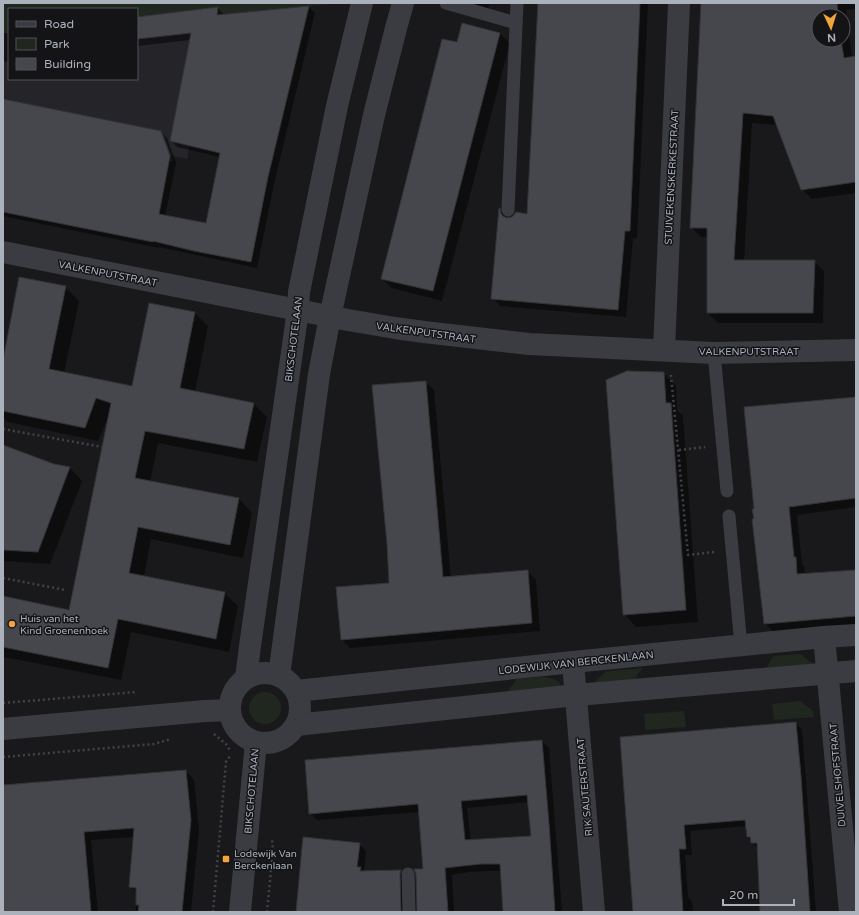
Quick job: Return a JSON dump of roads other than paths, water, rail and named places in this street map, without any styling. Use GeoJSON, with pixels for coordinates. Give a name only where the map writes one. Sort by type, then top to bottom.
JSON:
{"type":"FeatureCollection","features":[{"type":"Feature","properties":{"kind":"street","name":"BIKSCHOTELAAN"},"geometry":{"type":"LineString","coordinates":[[246,678],[298,310],[299,292],[338,106],[362,3]]}},
{"type":"Feature","properties":{"kind":"street"},"geometry":{"type":"LineString","coordinates":[[279,676],[318,382],[330,317],[374,114],[403,3]]}},
{"type":"Feature","properties":{"kind":"street","name":"STUIVEKENSKERKESTRAAT"},"geometry":{"type":"LineString","coordinates":[[667,359],[679,3]]}},
{"type":"Feature","properties":{"kind":"street","name":"VALKENPUTSTRAAT"},"geometry":{"type":"LineString","coordinates":[[3,252],[330,317],[402,329],[529,344],[667,359],[714,353],[856,350]]}},
{"type":"Feature","properties":{"kind":"street","name":"LODEWIJK VAN BERCKENLAAN"},"geometry":{"type":"LineString","coordinates":[[296,691],[573,662],[856,635]]}},
{"type":"Feature","properties":{"kind":"street","name":"DUIVELSHOFSTRAAT"},"geometry":{"type":"LineString","coordinates":[[824,637],[850,912]]}},
{"type":"Feature","properties":{"kind":"street","name":"RIK SAUTERSTRAAT"},"geometry":{"type":"LineString","coordinates":[[573,662],[594,912]]}},
{"type":"Feature","properties":{"kind":"street"},"geometry":{"type":"LineString","coordinates":[[3,729],[230,710],[231,700],[239,684],[246,678],[257,674],[268,673],[279,676],[289,682],[296,691],[300,702],[300,714],[296,725],[576,695],[856,671]]}},
{"type":"Feature","properties":{"kind":"street","name":"BIKSCHOTELAAN"},"geometry":{"type":"LineString","coordinates":[[230,710],[231,719],[243,743],[240,912]]}},
{"type":"Feature","properties":{"kind":"street","name":"BIKSCHOTELAAN"},"geometry":{"type":"LineString","coordinates":[[243,743],[273,742],[282,739],[290,733],[296,725]]}},
{"type":"Feature","properties":{"kind":"lane"},"geometry":{"type":"LineString","coordinates":[[446,3],[516,23]]}},
{"type":"Feature","properties":{"kind":"lane"},"geometry":{"type":"LineString","coordinates":[[508,210],[517,3]]}},
{"type":"Feature","properties":{"kind":"lane"},"geometry":{"type":"LineString","coordinates":[[714,353],[727,491]]}},
{"type":"Feature","properties":{"kind":"lane"},"geometry":{"type":"LineString","coordinates":[[729,516],[741,646]]}},
{"type":"Feature","properties":{"kind":"lane"},"geometry":{"type":"LineString","coordinates":[[408,874],[409,912]]}},
{"type":"Feature","properties":{"kind":"place","name":"Huis van het Kind Groenenhoek"},"geometry":{"type":"Point","coordinates":[12,624]}},
{"type":"Feature","properties":{"kind":"place","name":"Lodewijk Van Berckenlaan"},"geometry":{"type":"Point","coordinates":[226,859]}}]}
